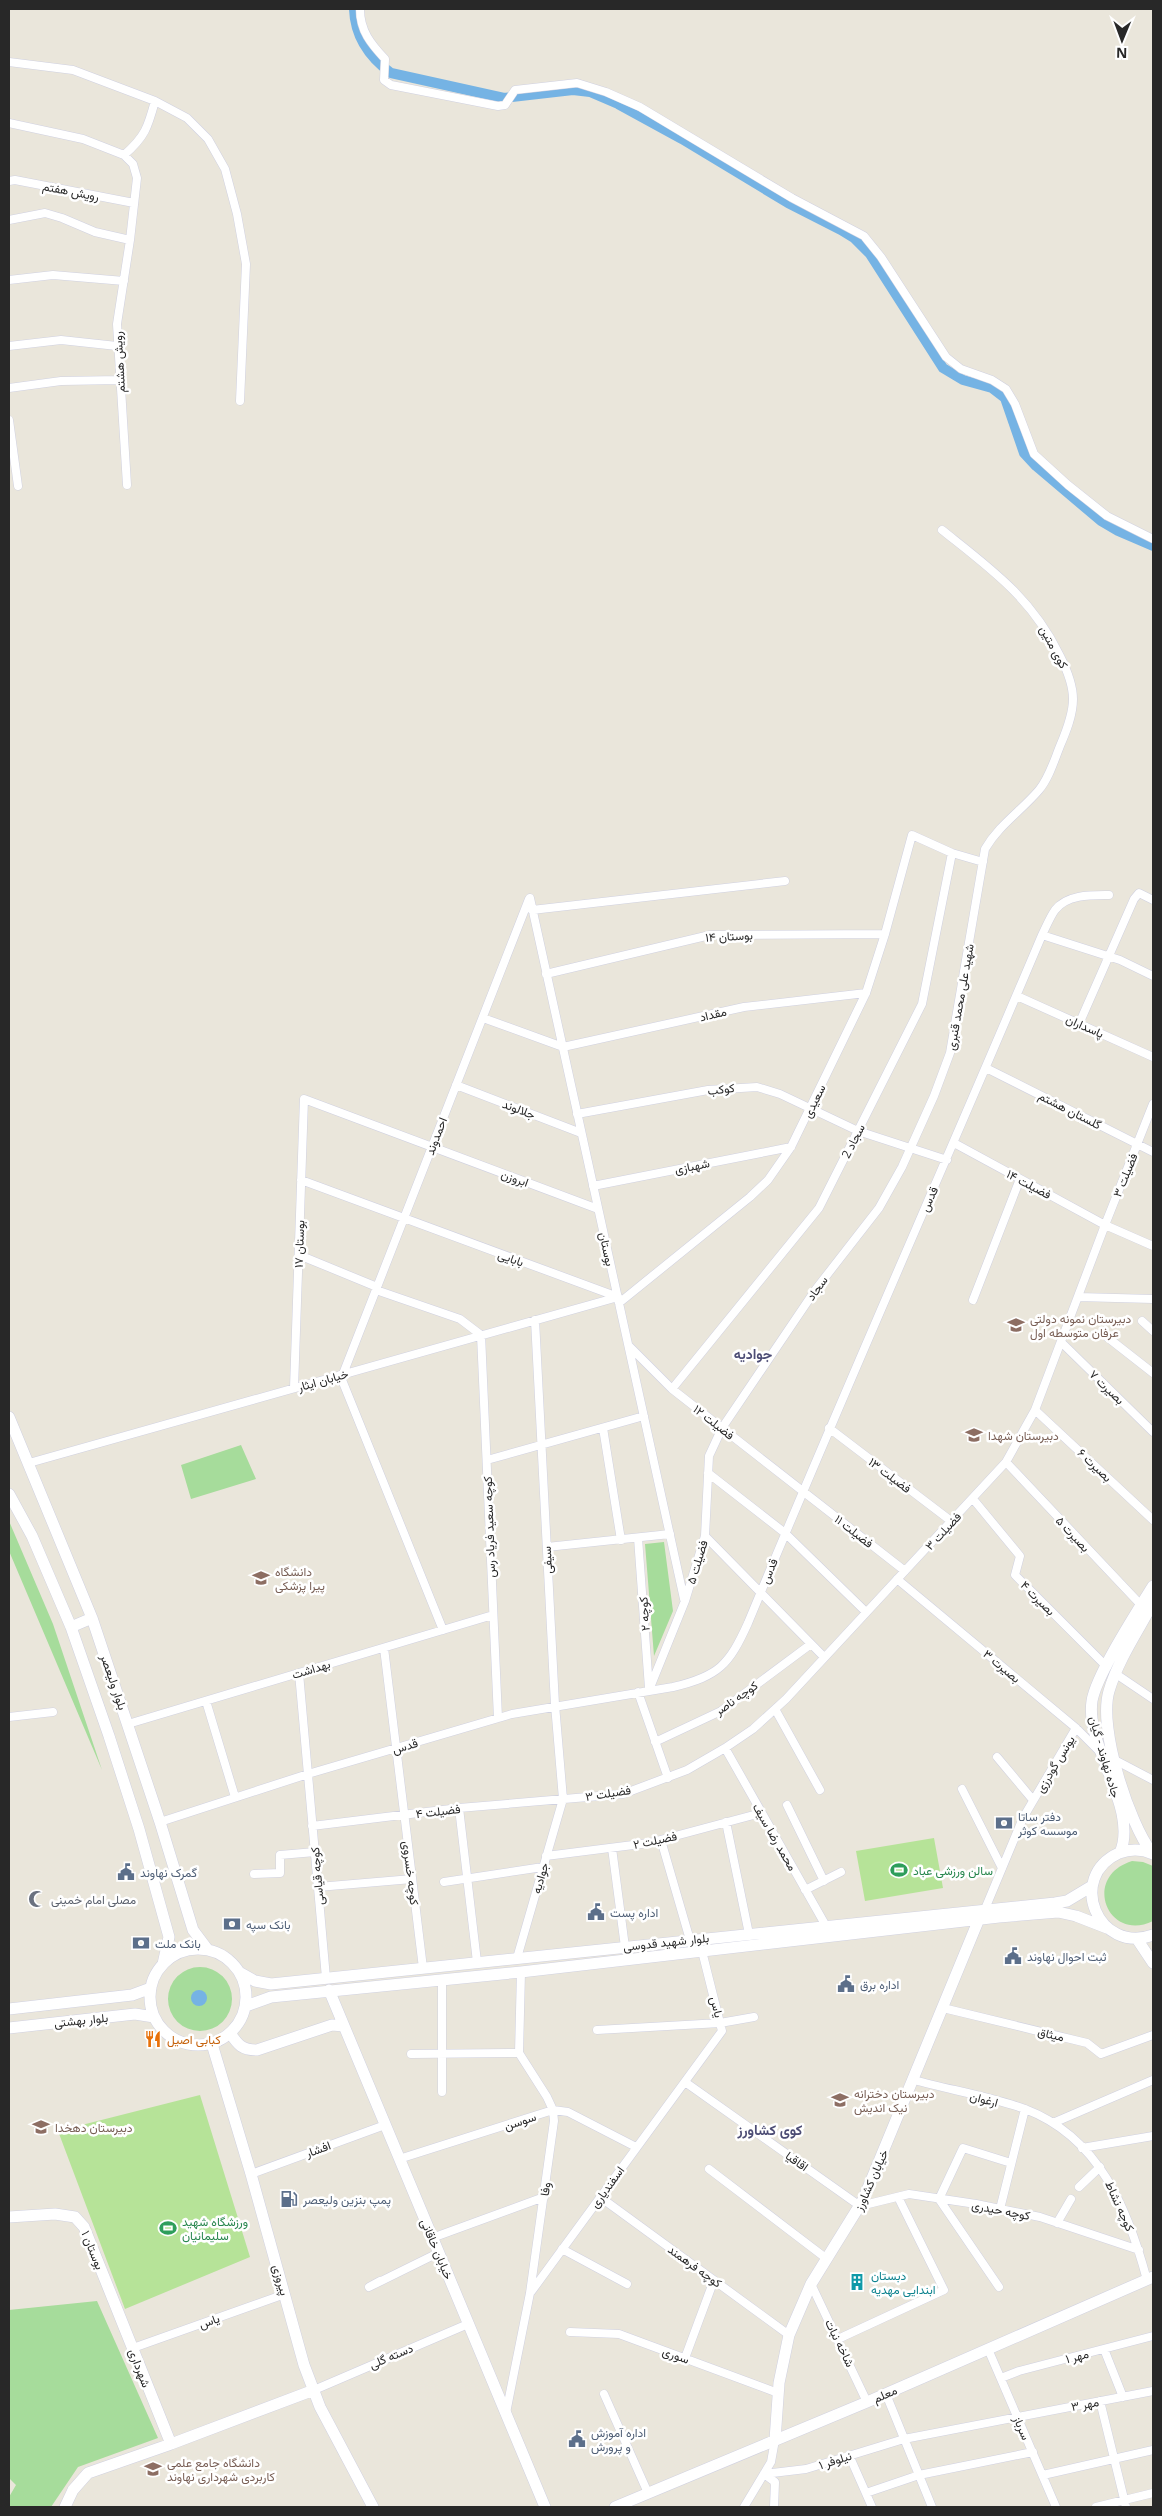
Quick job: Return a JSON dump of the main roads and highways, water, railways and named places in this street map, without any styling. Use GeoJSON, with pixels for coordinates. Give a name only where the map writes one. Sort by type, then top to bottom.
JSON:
{"type":"FeatureCollection","features":[{"type":"Feature","properties":{"kind":"main road","name":"بلوار ولیعصر"},"geometry":{"type":"LineString","coordinates":[[9,1417],[92,1618],[160,1822],[193,1930],[208,1950]]}},
{"type":"Feature","properties":{"kind":"main road","name":"بلوار ولیعصر"},"geometry":{"type":"LineString","coordinates":[[9,1494],[32,1536],[71,1627],[138,1829],[169,1937],[164,1964]]}},
{"type":"Feature","properties":{"kind":"main road","name":"جاده نهاوند - گیان"},"geometry":{"type":"LineString","coordinates":[[1111,1670],[1141,1605],[1153,1586]]}},
{"type":"Feature","properties":{"kind":"main road","name":"جاده نهاوند - گیان"},"geometry":{"type":"LineString","coordinates":[[1153,1603],[1092,1702],[1094,1721],[1137,1830],[1153,1853]]}},
{"type":"Feature","properties":{"kind":"main road"},"geometry":{"type":"LineString","coordinates":[[71,1627],[92,1618]]}},
{"type":"Feature","properties":{"kind":"main road","name":"جاده نهاوند - گیان"},"geometry":{"type":"LineString","coordinates":[[1109,1757],[1126,1831],[1120,1853]]}},
{"type":"Feature","properties":{"kind":"main road"},"geometry":{"type":"LineString","coordinates":[[1107,1928],[1097,1916],[1092,1902],[1092,1886],[1096,1874],[1103,1864],[1120,1853],[1136,1850],[1153,1853]]}},
{"type":"Feature","properties":{"kind":"main road","name":"بلوار شهید قدوسی"},"geometry":{"type":"LineString","coordinates":[[246,2006],[271,1997],[521,1972],[702,1951],[982,1914],[1067,1901],[1092,1886]]}},
{"type":"Feature","properties":{"kind":"main road","name":"بلوار شهید قدوسی"},"geometry":{"type":"LineString","coordinates":[[239,1972],[255,1981],[271,1984],[826,1926],[982,1914],[1058,1912],[1076,1916],[1107,1928],[1116,1934],[1137,1939]]}},
{"type":"Feature","properties":{"kind":"main road","name":"خیابان کشاورز"},"geometry":{"type":"LineString","coordinates":[[775,2440],[778,2393],[789,2334],[811,2284],[860,2206],[982,1914]]}},
{"type":"Feature","properties":{"kind":"main road"},"geometry":{"type":"LineString","coordinates":[[1153,1935],[1137,1939],[1153,1963]]}},
{"type":"Feature","properties":{"kind":"main road"},"geometry":{"type":"LineString","coordinates":[[208,1950],[220,1954],[239,1972],[244,1982],[246,2006],[243,2016],[230,2033],[212,2044],[198,2045],[178,2040],[161,2028],[154,2017],[150,2003],[151,1988],[155,1975],[164,1964],[184,1951],[208,1950]]}},
{"type":"Feature","properties":{"kind":"main road","name":"بلوار بهشتی"},"geometry":{"type":"LineString","coordinates":[[9,2009],[132,1995],[151,1988]]}},
{"type":"Feature","properties":{"kind":"main road","name":"خیابان خاقانی"},"geometry":{"type":"LineString","coordinates":[[328,1990],[545,2507]]}},
{"type":"Feature","properties":{"kind":"main road","name":"بلوار بهشتی"},"geometry":{"type":"LineString","coordinates":[[9,2028],[135,2014],[154,2017]]}},
{"type":"Feature","properties":{"kind":"main road"},"geometry":{"type":"LineString","coordinates":[[230,2033],[238,2045],[246,2050],[256,2050],[332,2025],[344,2026]]}},
{"type":"Feature","properties":{"kind":"main road","name":"پیروزی"},"geometry":{"type":"LineString","coordinates":[[212,2044],[251,2174],[304,2365],[314,2390],[373,2507]]}},
{"type":"Feature","properties":{"kind":"main road","name":"بوستان ۱"},"geometry":{"type":"LineString","coordinates":[[9,2217],[55,2214],[75,2217],[84,2227],[110,2292]]}},
{"type":"Feature","properties":{"kind":"main road","name":"معلم"},"geometry":{"type":"LineString","coordinates":[[614,2507],[868,2402],[1150,2278]]}},
{"type":"Feature","properties":{"kind":"main road","name":"شهرداری"},"geometry":{"type":"LineString","coordinates":[[110,2292],[170,2444]]}},
{"type":"Feature","properties":{"kind":"main road"},"geometry":{"type":"LineString","coordinates":[[66,2507],[73,2490],[88,2473],[314,2390]]}},
{"type":"Feature","properties":{"kind":"water"},"geometry":{"type":"Polygon","coordinates":[[[199,1990],[205,1992],[207,1998],[205,2004],[199,2006],[193,2004],[191,1998],[193,1992],[199,1990]]]}},
{"type":"Feature","properties":{"kind":"waterway"},"geometry":{"type":"LineString","coordinates":[[354,9],[357,29],[365,46],[376,60],[391,73],[504,98],[573,90],[590,92],[618,104],[682,139],[788,203],[854,238],[870,254],[943,368],[963,380],[992,388],[1005,398],[1024,453],[1036,466],[1101,521],[1118,531],[1153,546]]}},
{"type":"Feature","properties":{"kind":"place","name":"دبیرستان نمونه دولتی عرفان متوسطه اول"},"geometry":{"type":"Point","coordinates":[1016,1325]}},
{"type":"Feature","properties":{"kind":"place","name":"دبیرستان شهدا"},"geometry":{"type":"Point","coordinates":[974,1435]}},
{"type":"Feature","properties":{"kind":"place","name":"دانشگاه پیرا پزشکی"},"geometry":{"type":"Point","coordinates":[261,1578]}},
{"type":"Feature","properties":{"kind":"place","name":"دفتر ساتا موسسه کوثر"},"geometry":{"type":"Point","coordinates":[1004,1823]}},
{"type":"Feature","properties":{"kind":"place","name":"سالن ورزشی عباد"},"geometry":{"type":"Point","coordinates":[899,1870]}},
{"type":"Feature","properties":{"kind":"place","name":"گمرک نهاوند"},"geometry":{"type":"Point","coordinates":[126,1872]}},
{"type":"Feature","properties":{"kind":"place","name":"مصلی امام خمینی"},"geometry":{"type":"Point","coordinates":[37,1899]}},
{"type":"Feature","properties":{"kind":"place","name":"اداره پست"},"geometry":{"type":"Point","coordinates":[596,1912]}},
{"type":"Feature","properties":{"kind":"place","name":"بانک سپه"},"geometry":{"type":"Point","coordinates":[232,1924]}},
{"type":"Feature","properties":{"kind":"place","name":"بانک ملت"},"geometry":{"type":"Point","coordinates":[141,1943]}},
{"type":"Feature","properties":{"kind":"place","name":"ثبت احوال نهاوند"},"geometry":{"type":"Point","coordinates":[1013,1956]}},
{"type":"Feature","properties":{"kind":"place","name":"اداره برق"},"geometry":{"type":"Point","coordinates":[846,1984]}},
{"type":"Feature","properties":{"kind":"place","name":"کبابی اصیل"},"geometry":{"type":"Point","coordinates":[153,2039]}},
{"type":"Feature","properties":{"kind":"place","name":"دبیرستان دخترانه نیک اندیش"},"geometry":{"type":"Point","coordinates":[840,2100]}},
{"type":"Feature","properties":{"kind":"place","name":"دبیرستان دهخدا"},"geometry":{"type":"Point","coordinates":[41,2127]}},
{"type":"Feature","properties":{"kind":"place","name":"پمپ بنزین ولیعصر"},"geometry":{"type":"Point","coordinates":[289,2199]}},
{"type":"Feature","properties":{"kind":"place","name":"ورزشگاه شهید سلیمانیان"},"geometry":{"type":"Point","coordinates":[168,2228]}},
{"type":"Feature","properties":{"kind":"place","name":"دبستان ابندایی مهدیه"},"geometry":{"type":"Point","coordinates":[857,2282]}},
{"type":"Feature","properties":{"kind":"place","name":"اداره آموزش و پرورش"},"geometry":{"type":"Point","coordinates":[577,2439]}},
{"type":"Feature","properties":{"kind":"place","name":"دانشگاه جامع علمی کاربردی شهرداری نهاوند"},"geometry":{"type":"Point","coordinates":[153,2469]}},
{"type":"Feature","properties":{"kind":"district","name":"جوادیه"},"geometry":{"type":"Point","coordinates":[753,1353]}},
{"type":"Feature","properties":{"kind":"district","name":"کوی کشاورز"},"geometry":{"type":"Point","coordinates":[770,2129]}}]}
